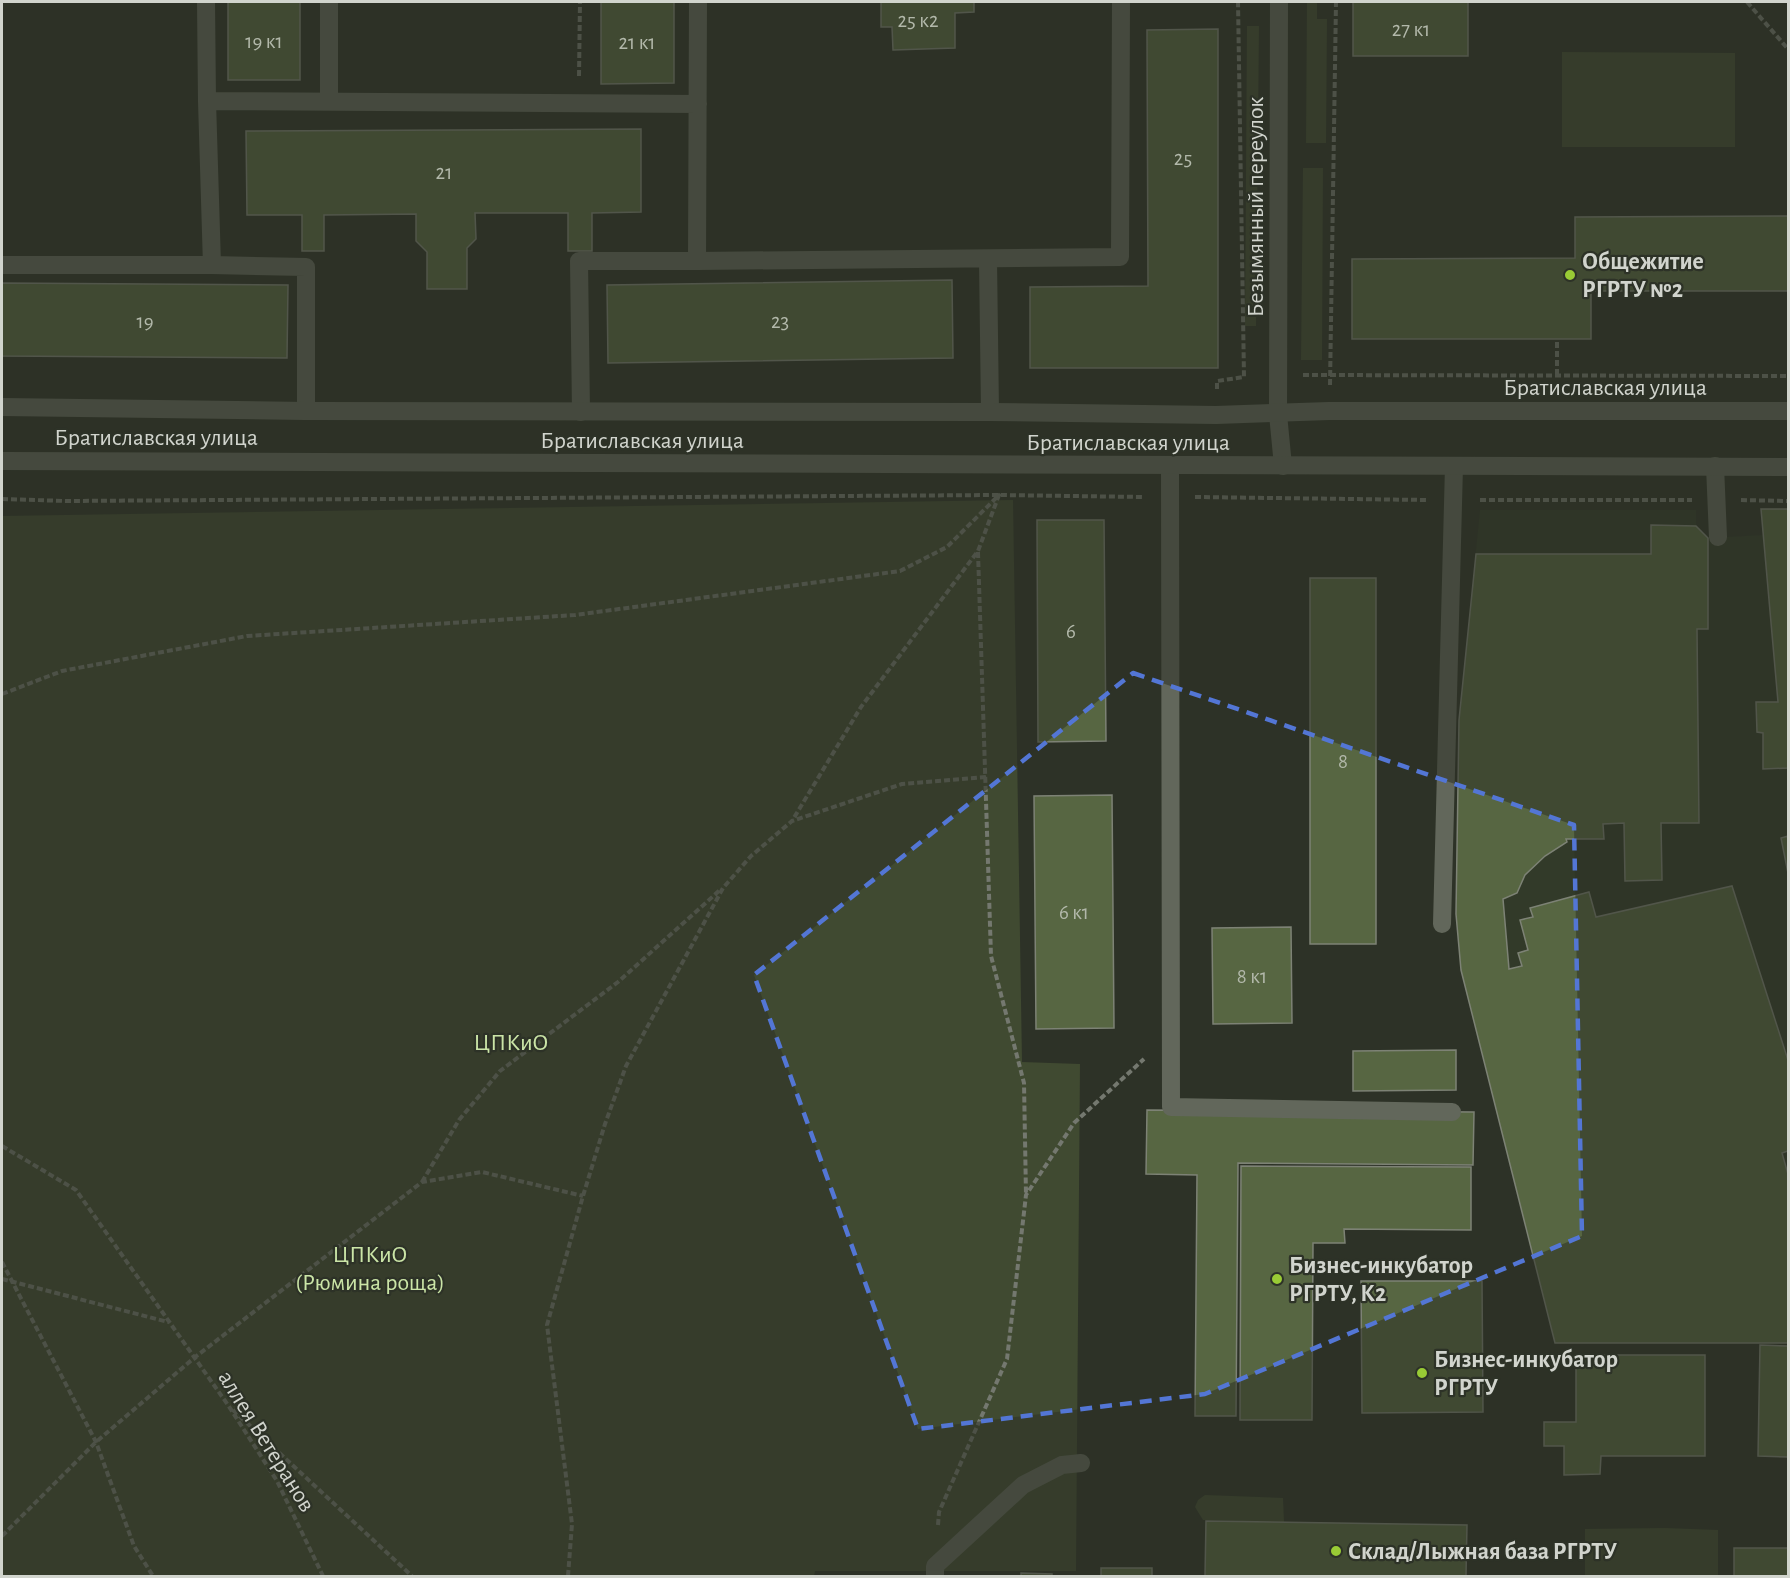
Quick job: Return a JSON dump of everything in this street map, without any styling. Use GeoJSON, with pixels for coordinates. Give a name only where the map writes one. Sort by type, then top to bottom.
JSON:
{"type":"FeatureCollection","features":[{"type":"Feature","properties":{"kind":"street"},"geometry":{"type":"LineString","coordinates":[[206,2],[212,265]]}},
{"type":"Feature","properties":{"kind":"street"},"geometry":{"type":"LineString","coordinates":[[329,2],[329,101]]}},
{"type":"Feature","properties":{"kind":"street"},"geometry":{"type":"LineString","coordinates":[[697,261],[698,2]]}},
{"type":"Feature","properties":{"kind":"street"},"geometry":{"type":"LineString","coordinates":[[581,412],[579,261],[988,260],[1120,257],[1121,2]]}},
{"type":"Feature","properties":{"kind":"street","name":"Безымянный переулок"},"geometry":{"type":"LineString","coordinates":[[1278,414],[1279,2]]}},
{"type":"Feature","properties":{"kind":"street"},"geometry":{"type":"LineString","coordinates":[[207,101],[698,104]]}},
{"type":"Feature","properties":{"kind":"street"},"geometry":{"type":"LineString","coordinates":[[988,260],[990,412]]}},
{"type":"Feature","properties":{"kind":"street"},"geometry":{"type":"LineString","coordinates":[[2,265],[306,267],[306,411]]}},
{"type":"Feature","properties":{"kind":"street","name":"Братиславская улица"},"geometry":{"type":"LineString","coordinates":[[2,407],[306,411],[990,412],[1216,415],[1329,411],[1788,411]]}},
{"type":"Feature","properties":{"kind":"street"},"geometry":{"type":"LineString","coordinates":[[1278,414],[1283,466]]}},
{"type":"Feature","properties":{"kind":"street","name":"Братиславская улица"},"geometry":{"type":"LineString","coordinates":[[2,461],[1788,467]]}},
{"type":"Feature","properties":{"kind":"street"},"geometry":{"type":"LineString","coordinates":[[1170,466],[1171,1107],[1452,1112]]}},
{"type":"Feature","properties":{"kind":"street"},"geometry":{"type":"LineString","coordinates":[[1442,924],[1454,466]]}},
{"type":"Feature","properties":{"kind":"street"},"geometry":{"type":"LineString","coordinates":[[1715,466],[1718,537]]}},
{"type":"Feature","properties":{"kind":"street"},"geometry":{"type":"LineString","coordinates":[[935,1571],[1023,1485],[1062,1465],[1081,1463]]}},
{"type":"Feature","properties":{"kind":"path"},"geometry":{"type":"LineString","coordinates":[[579,103],[580,2]]}},
{"type":"Feature","properties":{"kind":"path"},"geometry":{"type":"LineString","coordinates":[[1238,2],[1244,377]]}},
{"type":"Feature","properties":{"kind":"path"},"geometry":{"type":"LineString","coordinates":[[1329,411],[1336,2]]}},
{"type":"Feature","properties":{"kind":"path"},"geometry":{"type":"LineString","coordinates":[[1748,2],[1788,49]]}},
{"type":"Feature","properties":{"kind":"path"},"geometry":{"type":"LineString","coordinates":[[1557,339],[1557,375]]}},
{"type":"Feature","properties":{"kind":"path"},"geometry":{"type":"LineString","coordinates":[[1216,415],[1217,381],[1244,377],[1330,375],[1788,376]]}},
{"type":"Feature","properties":{"kind":"path"},"geometry":{"type":"LineString","coordinates":[[1220,466],[1224,497]]}},
{"type":"Feature","properties":{"kind":"path"},"geometry":{"type":"LineString","coordinates":[[1328,466],[1328,499]]}},
{"type":"Feature","properties":{"kind":"path"},"geometry":{"type":"LineString","coordinates":[[2,1536],[96,1442],[194,1358],[422,1182],[459,1120],[500,1071],[618,982],[723,888],[751,856],[792,821],[861,707],[978,551],[999,495]]}},
{"type":"Feature","properties":{"kind":"path"},"geometry":{"type":"LineString","coordinates":[[2,694],[62,671],[247,636],[575,615],[900,571],[947,547],[999,495]]}},
{"type":"Feature","properties":{"kind":"path"},"geometry":{"type":"LineString","coordinates":[[2,499],[66,501],[999,495],[1788,501]]}},
{"type":"Feature","properties":{"kind":"path"},"geometry":{"type":"LineString","coordinates":[[935,1571],[939,1512],[1007,1359],[1026,1195],[1024,1083],[991,956],[978,551]]}},
{"type":"Feature","properties":{"kind":"path"},"geometry":{"type":"LineString","coordinates":[[792,821],[902,784],[986,777]]}},
{"type":"Feature","properties":{"kind":"path"},"geometry":{"type":"LineString","coordinates":[[567,1576],[572,1524],[547,1325],[583,1196],[626,1066],[723,888]]}},
{"type":"Feature","properties":{"kind":"path"},"geometry":{"type":"LineString","coordinates":[[1026,1195],[1074,1123],[1171,1034]]}},
{"type":"Feature","properties":{"kind":"path","name":"аллея Ветеранов"},"geometry":{"type":"LineString","coordinates":[[2,1146],[76,1190],[228,1405],[277,1481],[323,1576]]}},
{"type":"Feature","properties":{"kind":"path"},"geometry":{"type":"LineString","coordinates":[[422,1182],[482,1172],[583,1196]]}},
{"type":"Feature","properties":{"kind":"path"},"geometry":{"type":"LineString","coordinates":[[2,1262],[96,1442],[134,1546],[153,1576]]}},
{"type":"Feature","properties":{"kind":"path"},"geometry":{"type":"LineString","coordinates":[[2,1279],[169,1322]]}},
{"type":"Feature","properties":{"kind":"path"},"geometry":{"type":"LineString","coordinates":[[228,1405],[412,1576]]}},
{"type":"Feature","properties":{"kind":"highlighted area"},"geometry":{"type":"Polygon","coordinates":[[[1133,673],[1574,825],[1582,1236],[1205,1394],[918,1429],[754,975],[1133,673]]]}},
{"type":"Feature","properties":{"kind":"shaded area"},"geometry":{"type":"Polygon","coordinates":[[[1761,509],[1788,509],[1788,1343],[1555,1343],[1461,970],[1456,914],[1459,720],[1480,510],[1696,510],[1696,526],[1709,538],[1763,535],[1761,509]]]}},
{"type":"Feature","properties":{"kind":"green space"},"geometry":{"type":"Polygon","coordinates":[[[1307,2],[1317,2],[1317,19],[1327,19],[1326,143],[1306,143],[1307,2]]]}},
{"type":"Feature","properties":{"kind":"green space"},"geometry":{"type":"Polygon","coordinates":[[[1247,26],[1259,26],[1256,326],[1245,326],[1247,26]]]}},
{"type":"Feature","properties":{"kind":"green space"},"geometry":{"type":"Polygon","coordinates":[[[1562,52],[1735,53],[1735,147],[1562,147],[1562,52]]]}},
{"type":"Feature","properties":{"kind":"green space"},"geometry":{"type":"Polygon","coordinates":[[[1303,168],[1323,168],[1322,360],[1301,360],[1303,168]]]}},
{"type":"Feature","properties":{"kind":"green space","name":"ЦПКиО"},"geometry":{"type":"Polygon","coordinates":[[[1013,500],[1022,1062],[1080,1064],[1076,1571],[815,1571],[814,1576],[2,1576],[2,516],[1013,500]]]}},
{"type":"Feature","properties":{"kind":"green space"},"geometry":{"type":"Polygon","coordinates":[[[1205,1495],[1283,1498],[1284,1522],[1203,1520],[1195,1507],[1198,1500],[1205,1495]]]}},
{"type":"Feature","properties":{"kind":"green space"},"geometry":{"type":"Polygon","coordinates":[[[1585,1529],[1718,1530],[1718,1576],[1585,1576],[1585,1529]]]}},
{"type":"Feature","properties":{"kind":"building"},"geometry":{"type":"Polygon","coordinates":[[[228,2],[300,2],[300,80],[228,80],[228,2]]]}},
{"type":"Feature","properties":{"kind":"building"},"geometry":{"type":"Polygon","coordinates":[[[601,2],[674,2],[674,83],[601,84],[601,2]]]}},
{"type":"Feature","properties":{"kind":"building"},"geometry":{"type":"Polygon","coordinates":[[[881,2],[974,2],[974,12],[955,13],[955,48],[893,50],[892,27],[881,27],[881,2]]]}},
{"type":"Feature","properties":{"kind":"building"},"geometry":{"type":"Polygon","coordinates":[[[1353,2],[1468,2],[1468,56],[1353,56],[1353,2]]]}},
{"type":"Feature","properties":{"kind":"building"},"geometry":{"type":"Polygon","coordinates":[[[1218,29],[1218,368],[1030,368],[1030,287],[1148,286],[1147,30],[1218,29]]]}},
{"type":"Feature","properties":{"kind":"building"},"geometry":{"type":"Polygon","coordinates":[[[641,129],[641,212],[592,213],[592,251],[568,251],[568,213],[475,213],[476,239],[467,248],[467,289],[427,289],[427,252],[416,241],[416,214],[324,215],[324,251],[302,251],[302,215],[247,215],[246,131],[641,129]]]}},
{"type":"Feature","properties":{"kind":"building","name":"Общежитие РГРТУ №2"},"geometry":{"type":"Polygon","coordinates":[[[1788,216],[1788,291],[1591,291],[1591,339],[1352,339],[1352,259],[1575,258],[1575,217],[1788,216]]]}},
{"type":"Feature","properties":{"kind":"building"},"geometry":{"type":"Polygon","coordinates":[[[952,280],[953,358],[608,363],[607,285],[952,280]]]}},
{"type":"Feature","properties":{"kind":"building"},"geometry":{"type":"Polygon","coordinates":[[[2,283],[288,285],[287,358],[2,356],[2,283]]]}},
{"type":"Feature","properties":{"kind":"building"},"geometry":{"type":"Polygon","coordinates":[[[1761,509],[1788,509],[1788,768],[1763,769],[1763,733],[1757,732],[1756,702],[1778,702],[1761,509]]]}},
{"type":"Feature","properties":{"kind":"building"},"geometry":{"type":"Polygon","coordinates":[[[1037,520],[1104,520],[1106,741],[1038,742],[1037,520]]]}},
{"type":"Feature","properties":{"kind":"building"},"geometry":{"type":"Polygon","coordinates":[[[1651,525],[1696,526],[1708,538],[1708,629],[1697,629],[1699,823],[1661,823],[1662,880],[1625,881],[1624,823],[1603,824],[1604,839],[1566,839],[1567,842],[1545,856],[1525,875],[1517,893],[1503,899],[1509,969],[1522,966],[1518,953],[1528,950],[1520,920],[1533,917],[1530,908],[1589,892],[1596,917],[1732,886],[1788,1060],[1788,1151],[1782,1153],[1788,1174],[1788,1343],[1555,1343],[1461,970],[1456,914],[1459,720],[1476,554],[1651,554],[1651,525]]]}},
{"type":"Feature","properties":{"kind":"building"},"geometry":{"type":"Polygon","coordinates":[[[1310,578],[1376,578],[1376,944],[1310,944],[1310,578]]]}},
{"type":"Feature","properties":{"kind":"building"},"geometry":{"type":"Polygon","coordinates":[[[1112,795],[1114,1028],[1036,1029],[1034,796],[1112,795]]]}},
{"type":"Feature","properties":{"kind":"building"},"geometry":{"type":"Polygon","coordinates":[[[1788,836],[1788,873],[1781,838],[1788,836]]]}},
{"type":"Feature","properties":{"kind":"building"},"geometry":{"type":"Polygon","coordinates":[[[1291,927],[1292,1023],[1213,1024],[1212,928],[1291,927]]]}},
{"type":"Feature","properties":{"kind":"building"},"geometry":{"type":"Polygon","coordinates":[[[1456,1050],[1456,1090],[1353,1091],[1353,1051],[1456,1050]]]}},
{"type":"Feature","properties":{"kind":"building"},"geometry":{"type":"Polygon","coordinates":[[[1147,1110],[1474,1112],[1473,1165],[1238,1163],[1236,1416],[1195,1416],[1197,1175],[1146,1174],[1147,1110]]]}},
{"type":"Feature","properties":{"kind":"building","name":"Бизнес-инкубатор РГРТУ, К2"},"geometry":{"type":"Polygon","coordinates":[[[1241,1166],[1471,1167],[1471,1230],[1344,1229],[1345,1243],[1313,1243],[1312,1420],[1240,1420],[1241,1166]]]}},
{"type":"Feature","properties":{"kind":"building","name":"Бизнес-инкубатор РГРТУ"},"geometry":{"type":"Polygon","coordinates":[[[1361,1281],[1482,1281],[1483,1412],[1362,1413],[1361,1281]]]}},
{"type":"Feature","properties":{"kind":"building"},"geometry":{"type":"Polygon","coordinates":[[[1760,1345],[1788,1346],[1788,1457],[1758,1456],[1760,1345]]]}},
{"type":"Feature","properties":{"kind":"building"},"geometry":{"type":"Polygon","coordinates":[[[1576,1355],[1705,1355],[1705,1456],[1601,1456],[1600,1474],[1564,1475],[1564,1446],[1544,1446],[1544,1422],[1576,1422],[1576,1355]]]}},
{"type":"Feature","properties":{"kind":"building","name":"Склад/Лыжная база РГРТУ"},"geometry":{"type":"Polygon","coordinates":[[[1206,1521],[1467,1525],[1466,1576],[1205,1576],[1206,1521]]]}},
{"type":"Feature","properties":{"kind":"building"},"geometry":{"type":"Polygon","coordinates":[[[1734,1548],[1788,1548],[1788,1576],[1734,1576],[1734,1548]]]}},
{"type":"Feature","properties":{"kind":"building"},"geometry":{"type":"Polygon","coordinates":[[[1101,1568],[1152,1568],[1152,1576],[1101,1576],[1101,1568]]]}},
{"type":"Feature","properties":{"kind":"building"},"geometry":{"type":"Polygon","coordinates":[[[1021,1573],[1052,1574],[1052,1576],[1021,1576],[1021,1573]]]}},
{"type":"Feature","properties":{"kind":"place","name":"Общежитие РГРТУ №2"},"geometry":{"type":"Point","coordinates":[1570,275]}},
{"type":"Feature","properties":{"kind":"place","name":"Бизнес-инкубатор РГРТУ, К2"},"geometry":{"type":"Point","coordinates":[1277,1279]}},
{"type":"Feature","properties":{"kind":"place","name":"Бизнес-инкубатор РГРТУ"},"geometry":{"type":"Point","coordinates":[1422,1373]}},
{"type":"Feature","properties":{"kind":"place","name":"Склад/Лыжная база РГРТУ"},"geometry":{"type":"Point","coordinates":[1336,1551]}},
{"type":"Feature","properties":{"kind":"park label","name":"ЦПКиО (Рюмина роща)"},"geometry":{"type":"Point","coordinates":[370,1268]}}]}
